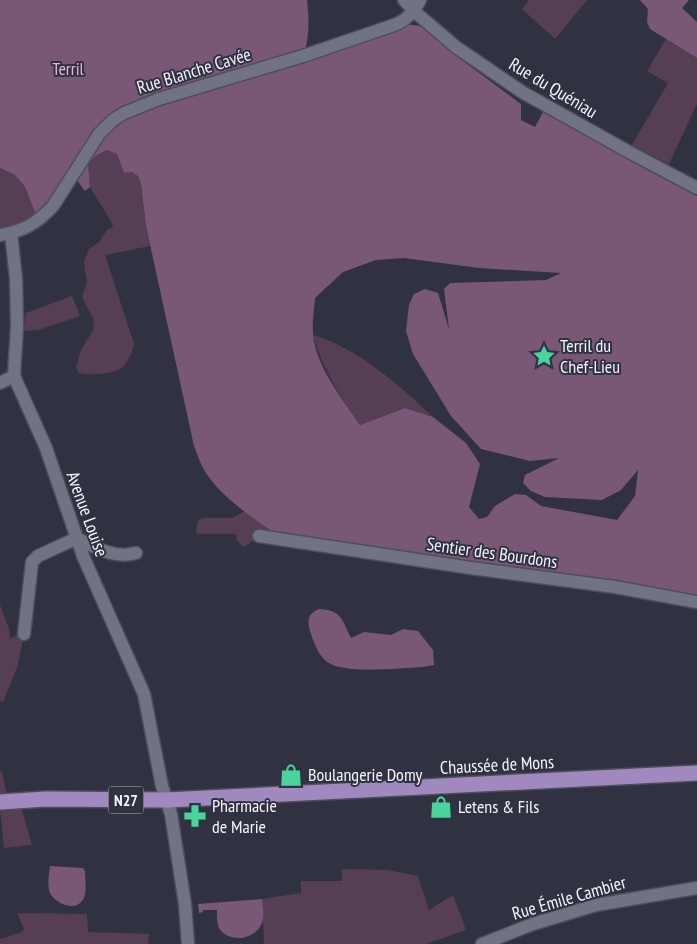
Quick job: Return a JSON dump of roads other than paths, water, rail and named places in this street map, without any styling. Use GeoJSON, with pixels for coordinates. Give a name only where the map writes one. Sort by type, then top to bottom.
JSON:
{"type":"FeatureCollection","features":[{"type":"Feature","properties":{"kind":"main road","name":"Chaussée de Mons"},"geometry":{"type":"LineString","coordinates":[[0,802],[46,799],[167,800],[697,773]]}},
{"type":"Feature","properties":{"kind":"street","name":"Rue du Quéniau"},"geometry":{"type":"LineString","coordinates":[[404,0],[418,6],[456,46],[522,92],[697,188]]}},
{"type":"Feature","properties":{"kind":"street","name":"Rue Blanche Cavée"},"geometry":{"type":"LineString","coordinates":[[5,234],[30,226],[45,215],[53,206],[98,134],[124,113],[159,99],[303,56],[394,25],[402,22],[418,6]]}},
{"type":"Feature","properties":{"kind":"street","name":"Avenue Louise"},"geometry":{"type":"LineString","coordinates":[[5,234],[16,279],[17,326],[14,376],[42,440],[83,556],[144,694],[171,814],[182,884],[188,944]]}},
{"type":"Feature","properties":{"kind":"street"},"geometry":{"type":"LineString","coordinates":[[0,383],[14,376]]}},
{"type":"Feature","properties":{"kind":"street","name":"Sentier des Bourdons"},"geometry":{"type":"LineString","coordinates":[[259,536],[461,567],[615,587],[697,602]]}},
{"type":"Feature","properties":{"kind":"street"},"geometry":{"type":"LineString","coordinates":[[24,634],[32,562],[38,556],[77,538],[102,551],[119,554],[136,553]]}},
{"type":"Feature","properties":{"kind":"street","name":"Rue Émile Cambier"},"geometry":{"type":"LineString","coordinates":[[482,944],[533,924],[596,905],[697,888]]}},
{"type":"Feature","properties":{"kind":"place","name":"Terril du Chef-Lieu"},"geometry":{"type":"Point","coordinates":[544,356]}},
{"type":"Feature","properties":{"kind":"place","name":"Boulangerie Domy"},"geometry":{"type":"Point","coordinates":[291,775]}},
{"type":"Feature","properties":{"kind":"place","name":"Letens & Fils"},"geometry":{"type":"Point","coordinates":[441,807]}},
{"type":"Feature","properties":{"kind":"place","name":"Pharmacie de Marie"},"geometry":{"type":"Point","coordinates":[195,816]}},
{"type":"Feature","properties":{"kind":"park label","name":"Terril"},"geometry":{"type":"Point","coordinates":[68,69]}}]}
